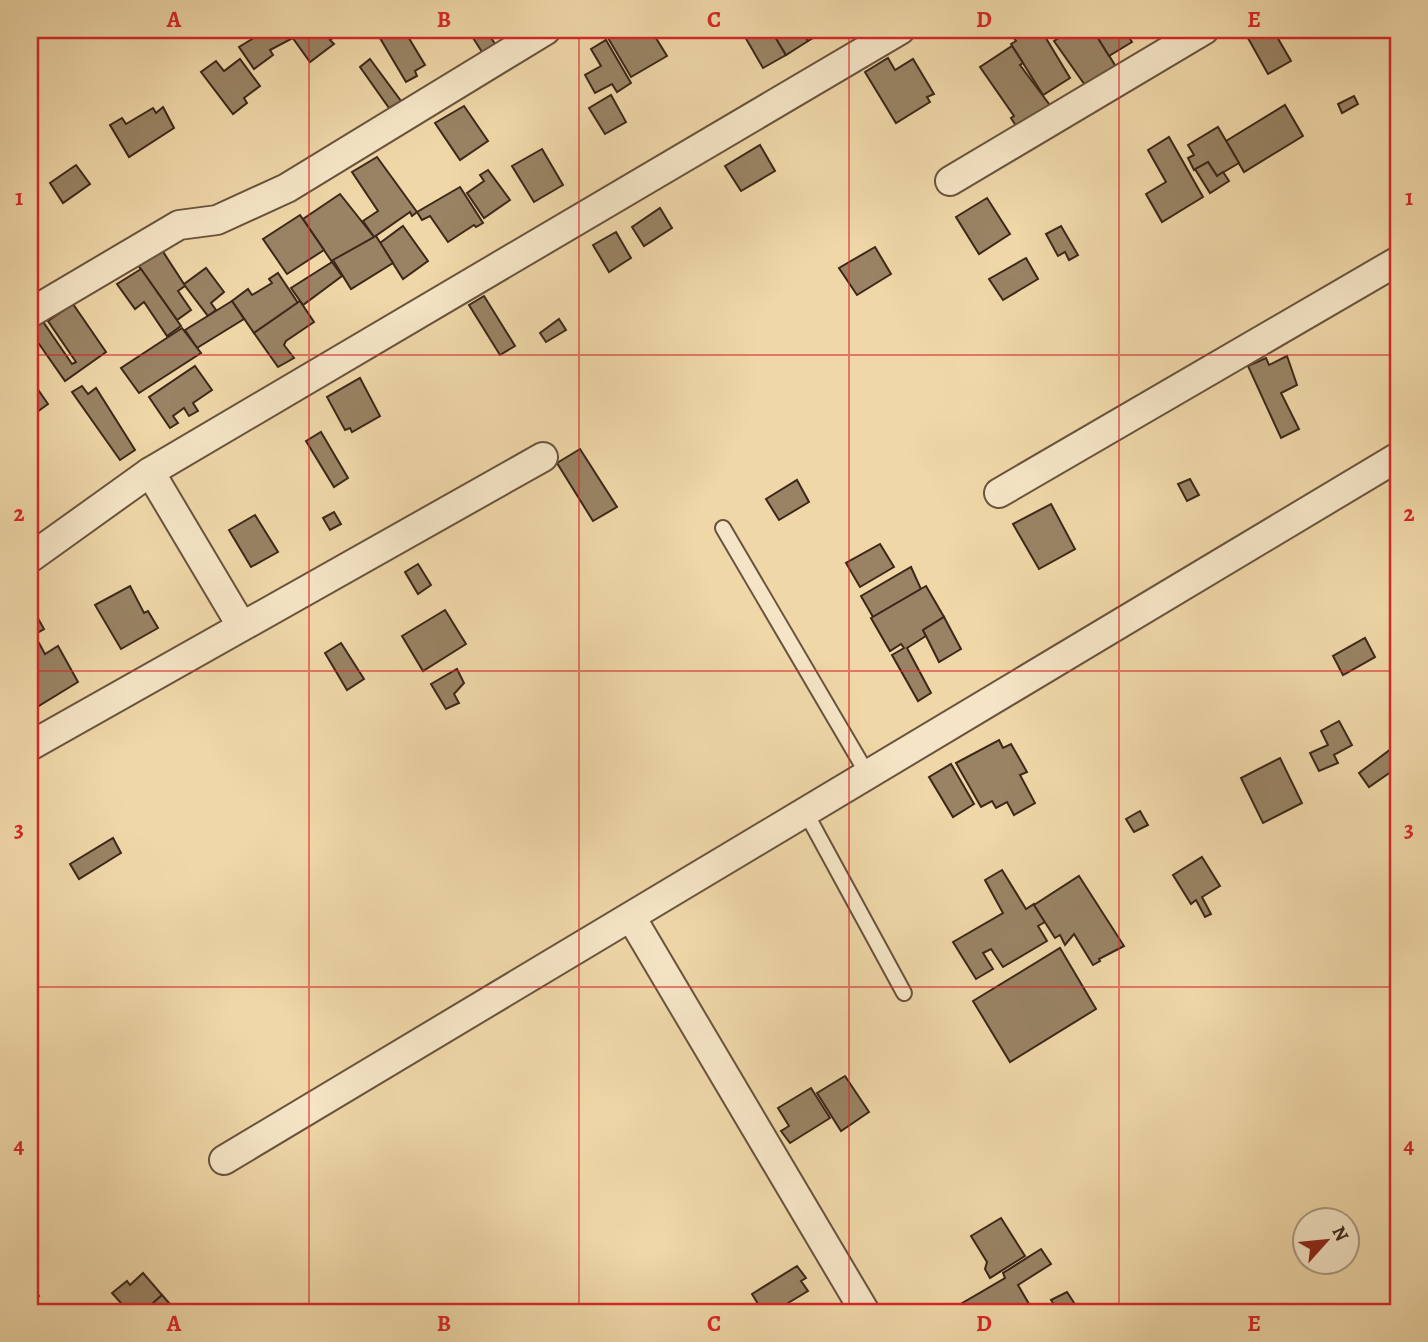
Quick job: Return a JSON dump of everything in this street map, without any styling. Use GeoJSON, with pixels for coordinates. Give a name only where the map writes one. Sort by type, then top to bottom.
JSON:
{"type":"FeatureCollection","features":[{"type":"Feature","properties":{"kind":"street"},"geometry":{"type":"LineString","coordinates":[[30,313],[179,225],[217,220],[287,188],[545,30]]}},
{"type":"Feature","properties":{"kind":"street"},"geometry":{"type":"LineString","coordinates":[[30,558],[150,472],[900,30]]}},
{"type":"Feature","properties":{"kind":"street"},"geometry":{"type":"LineString","coordinates":[[950,181],[1204,30]]}},
{"type":"Feature","properties":{"kind":"street"},"geometry":{"type":"LineString","coordinates":[[999,493],[1398,261]]}},
{"type":"Feature","properties":{"kind":"street"},"geometry":{"type":"LineString","coordinates":[[30,746],[543,457]]}},
{"type":"Feature","properties":{"kind":"street"},"geometry":{"type":"LineString","coordinates":[[224,1160],[1398,457]]}},
{"type":"Feature","properties":{"kind":"street"},"geometry":{"type":"LineString","coordinates":[[150,472],[241,625]]}},
{"type":"Feature","properties":{"kind":"street"},"geometry":{"type":"LineString","coordinates":[[631,917],[865,1312]]}},
{"type":"Feature","properties":{"kind":"lane"},"geometry":{"type":"LineString","coordinates":[[723,528],[868,775]]}},
{"type":"Feature","properties":{"kind":"lane"},"geometry":{"type":"LineString","coordinates":[[806,813],[904,993]]}},
{"type":"Feature","properties":{"kind":"building"},"geometry":{"type":"Polygon","coordinates":[[[267,30],[287,30],[293,38],[270,50],[273,55],[254,69],[239,47],[267,30]]]}},
{"type":"Feature","properties":{"kind":"building"},"geometry":{"type":"Polygon","coordinates":[[[287,30],[344,30],[330,40],[334,44],[310,62],[287,30]]]}},
{"type":"Feature","properties":{"kind":"building"},"geometry":{"type":"Polygon","coordinates":[[[382,30],[404,30],[425,65],[415,71],[417,76],[406,82],[377,33],[382,30]]]}},
{"type":"Feature","properties":{"kind":"building"},"geometry":{"type":"Polygon","coordinates":[[[468,30],[486,30],[495,44],[482,52],[468,30]]]}},
{"type":"Feature","properties":{"kind":"building"},"geometry":{"type":"Polygon","coordinates":[[[623,30],[651,30],[667,56],[631,77],[608,38],[623,30]]]}},
{"type":"Feature","properties":{"kind":"building"},"geometry":{"type":"Polygon","coordinates":[[[741,30],[771,30],[786,55],[763,68],[741,30]]]}},
{"type":"Feature","properties":{"kind":"building"},"geometry":{"type":"Polygon","coordinates":[[[771,30],[801,30],[808,41],[786,55],[771,30]]]}},
{"type":"Feature","properties":{"kind":"building"},"geometry":{"type":"Polygon","coordinates":[[[801,30],[827,30],[808,41],[801,30]]]}},
{"type":"Feature","properties":{"kind":"building"},"geometry":{"type":"Polygon","coordinates":[[[1020,30],[1026,35],[1041,30],[1070,78],[1043,95],[1011,44],[1016,41],[1012,35],[1020,30]]]}},
{"type":"Feature","properties":{"kind":"building"},"geometry":{"type":"Polygon","coordinates":[[[1072,30],[1093,30],[1118,70],[1087,88],[1054,41],[1072,30]]]}},
{"type":"Feature","properties":{"kind":"building"},"geometry":{"type":"Polygon","coordinates":[[[1093,30],[1124,30],[1132,42],[1109,56],[1093,30]]]}},
{"type":"Feature","properties":{"kind":"building"},"geometry":{"type":"Polygon","coordinates":[[[1260,30],[1262,34],[1273,30],[1291,61],[1268,74],[1244,31],[1260,30]]]}},
{"type":"Feature","properties":{"kind":"building"},"geometry":{"type":"Polygon","coordinates":[[[606,40],[631,83],[617,92],[612,84],[595,93],[585,75],[601,66],[591,49],[606,40]]]}},
{"type":"Feature","properties":{"kind":"building"},"geometry":{"type":"Polygon","coordinates":[[[1012,46],[1023,63],[1020,65],[1052,108],[1018,129],[1011,118],[1014,116],[980,67],[1012,46]]]}},
{"type":"Feature","properties":{"kind":"building"},"geometry":{"type":"Polygon","coordinates":[[[888,58],[895,70],[913,59],[934,94],[927,97],[930,102],[896,123],[865,72],[888,58]]]}},
{"type":"Feature","properties":{"kind":"building"},"geometry":{"type":"Polygon","coordinates":[[[240,59],[260,86],[244,98],[247,103],[233,114],[201,72],[216,61],[224,71],[240,59]]]}},
{"type":"Feature","properties":{"kind":"building"},"geometry":{"type":"Polygon","coordinates":[[[370,59],[401,101],[389,108],[360,67],[370,59]]]}},
{"type":"Feature","properties":{"kind":"building"},"geometry":{"type":"Polygon","coordinates":[[[611,95],[626,122],[605,134],[589,108],[611,95]]]}},
{"type":"Feature","properties":{"kind":"building"},"geometry":{"type":"Polygon","coordinates":[[[1354,96],[1358,104],[1342,113],[1338,104],[1354,96]]]}},
{"type":"Feature","properties":{"kind":"building"},"geometry":{"type":"Polygon","coordinates":[[[1285,105],[1303,136],[1244,172],[1226,141],[1285,105]]]}},
{"type":"Feature","properties":{"kind":"building"},"geometry":{"type":"Polygon","coordinates":[[[464,106],[488,141],[460,160],[435,123],[464,106]]]}},
{"type":"Feature","properties":{"kind":"building"},"geometry":{"type":"Polygon","coordinates":[[[163,107],[174,128],[129,157],[110,125],[122,118],[126,124],[153,108],[156,113],[163,107]]]}},
{"type":"Feature","properties":{"kind":"building"},"geometry":{"type":"Polygon","coordinates":[[[1218,127],[1239,163],[1217,176],[1208,162],[1194,170],[1188,158],[1194,155],[1188,145],[1218,127]]]}},
{"type":"Feature","properties":{"kind":"building"},"geometry":{"type":"Polygon","coordinates":[[[1169,137],[1203,197],[1162,222],[1146,194],[1166,182],[1148,150],[1169,137]]]}},
{"type":"Feature","properties":{"kind":"building"},"geometry":{"type":"Polygon","coordinates":[[[760,145],[775,171],[741,191],[725,166],[760,145]]]}},
{"type":"Feature","properties":{"kind":"building"},"geometry":{"type":"Polygon","coordinates":[[[542,149],[563,185],[534,202],[512,166],[542,149]]]}},
{"type":"Feature","properties":{"kind":"building"},"geometry":{"type":"Polygon","coordinates":[[[377,157],[417,212],[412,216],[410,212],[374,237],[363,221],[378,211],[352,172],[377,157]]]}},
{"type":"Feature","properties":{"kind":"building"},"geometry":{"type":"Polygon","coordinates":[[[1208,162],[1217,176],[1223,172],[1229,181],[1210,193],[1195,169],[1208,162]]]}},
{"type":"Feature","properties":{"kind":"building"},"geometry":{"type":"Polygon","coordinates":[[[76,165],[90,184],[63,203],[50,183],[76,165]]]}},
{"type":"Feature","properties":{"kind":"building"},"geometry":{"type":"Polygon","coordinates":[[[488,170],[510,200],[484,218],[467,193],[484,181],[480,175],[488,170]]]}},
{"type":"Feature","properties":{"kind":"building"},"geometry":{"type":"Polygon","coordinates":[[[460,187],[483,223],[476,227],[474,225],[448,242],[430,216],[422,220],[417,212],[460,187]]]}},
{"type":"Feature","properties":{"kind":"building"},"geometry":{"type":"Polygon","coordinates":[[[340,194],[374,237],[332,262],[303,219],[340,194]]]}},
{"type":"Feature","properties":{"kind":"building"},"geometry":{"type":"Polygon","coordinates":[[[987,198],[1010,234],[979,254],[956,217],[987,198]]]}},
{"type":"Feature","properties":{"kind":"building"},"geometry":{"type":"Polygon","coordinates":[[[660,208],[672,228],[644,246],[632,227],[660,208]]]}},
{"type":"Feature","properties":{"kind":"building"},"geometry":{"type":"Polygon","coordinates":[[[300,215],[324,250],[287,274],[263,239],[300,215]]]}},
{"type":"Feature","properties":{"kind":"building"},"geometry":{"type":"Polygon","coordinates":[[[403,226],[428,261],[403,279],[380,243],[403,226]]]}},
{"type":"Feature","properties":{"kind":"building"},"geometry":{"type":"Polygon","coordinates":[[[1061,226],[1078,255],[1069,260],[1065,252],[1058,256],[1046,234],[1061,226]]]}},
{"type":"Feature","properties":{"kind":"building"},"geometry":{"type":"Polygon","coordinates":[[[616,232],[631,258],[609,272],[593,245],[616,232]]]}},
{"type":"Feature","properties":{"kind":"building"},"geometry":{"type":"Polygon","coordinates":[[[376,236],[393,263],[351,289],[333,260],[376,236]]]}},
{"type":"Feature","properties":{"kind":"building"},"geometry":{"type":"Polygon","coordinates":[[[158,244],[184,284],[206,268],[224,292],[211,303],[216,310],[208,316],[185,286],[178,291],[191,310],[177,320],[133,258],[158,244]]]}},
{"type":"Feature","properties":{"kind":"building"},"geometry":{"type":"Polygon","coordinates":[[[875,247],[891,274],[857,295],[839,268],[875,247]]]}},
{"type":"Feature","properties":{"kind":"building"},"geometry":{"type":"Polygon","coordinates":[[[1026,258],[1038,279],[1003,300],[989,279],[1026,258]]]}},
{"type":"Feature","properties":{"kind":"building"},"geometry":{"type":"Polygon","coordinates":[[[332,262],[342,276],[303,305],[291,288],[332,262]]]}},
{"type":"Feature","properties":{"kind":"building"},"geometry":{"type":"Polygon","coordinates":[[[141,269],[181,326],[167,336],[144,302],[135,309],[117,284],[141,269]]]}},
{"type":"Feature","properties":{"kind":"building"},"geometry":{"type":"Polygon","coordinates":[[[278,273],[298,303],[254,333],[232,301],[248,289],[252,295],[272,283],[269,279],[278,273]]]}},
{"type":"Feature","properties":{"kind":"building"},"geometry":{"type":"Polygon","coordinates":[[[484,296],[515,346],[500,355],[469,305],[484,296]]]}},
{"type":"Feature","properties":{"kind":"building"},"geometry":{"type":"Polygon","coordinates":[[[232,301],[244,319],[197,348],[185,330],[232,301]]]}},
{"type":"Feature","properties":{"kind":"building"},"geometry":{"type":"Polygon","coordinates":[[[300,301],[314,322],[286,341],[284,345],[294,358],[278,367],[254,333],[300,301]]]}},
{"type":"Feature","properties":{"kind":"building"},"geometry":{"type":"Polygon","coordinates":[[[73,304],[106,352],[65,381],[30,331],[30,323],[39,316],[72,364],[76,362],[48,321],[73,304]]]}},
{"type":"Feature","properties":{"kind":"building"},"geometry":{"type":"Polygon","coordinates":[[[559,319],[566,330],[546,342],[540,333],[559,319]]]}},
{"type":"Feature","properties":{"kind":"building"},"geometry":{"type":"Polygon","coordinates":[[[182,328],[201,353],[139,393],[121,368],[182,328]]]}},
{"type":"Feature","properties":{"kind":"building"},"geometry":{"type":"Polygon","coordinates":[[[1287,356],[1297,385],[1281,393],[1299,429],[1281,438],[1248,366],[1266,358],[1269,365],[1287,356]]]}},
{"type":"Feature","properties":{"kind":"building"},"geometry":{"type":"Polygon","coordinates":[[[195,366],[212,390],[193,403],[198,411],[189,416],[184,408],[173,416],[178,423],[170,428],[149,397],[195,366]]]}},
{"type":"Feature","properties":{"kind":"building"},"geometry":{"type":"Polygon","coordinates":[[[30,378],[48,404],[30,417],[30,378]]]}},
{"type":"Feature","properties":{"kind":"building"},"geometry":{"type":"Polygon","coordinates":[[[360,378],[380,416],[352,432],[350,428],[345,430],[327,397],[360,378]]]}},
{"type":"Feature","properties":{"kind":"building"},"geometry":{"type":"Polygon","coordinates":[[[82,386],[88,394],[96,388],[135,450],[120,460],[72,392],[82,386]]]}},
{"type":"Feature","properties":{"kind":"building"},"geometry":{"type":"Polygon","coordinates":[[[321,432],[348,478],[334,487],[306,441],[321,432]]]}},
{"type":"Feature","properties":{"kind":"building"},"geometry":{"type":"Polygon","coordinates":[[[580,449],[617,507],[593,521],[557,463],[580,449]]]}},
{"type":"Feature","properties":{"kind":"building"},"geometry":{"type":"Polygon","coordinates":[[[1190,479],[1199,495],[1187,501],[1178,484],[1190,479]]]}},
{"type":"Feature","properties":{"kind":"building"},"geometry":{"type":"Polygon","coordinates":[[[797,480],[809,502],[779,520],[766,499],[797,480]]]}},
{"type":"Feature","properties":{"kind":"building"},"geometry":{"type":"Polygon","coordinates":[[[1051,504],[1075,549],[1039,569],[1013,524],[1051,504]]]}},
{"type":"Feature","properties":{"kind":"building"},"geometry":{"type":"Polygon","coordinates":[[[334,512],[341,524],[330,530],[323,518],[334,512]]]}},
{"type":"Feature","properties":{"kind":"building"},"geometry":{"type":"Polygon","coordinates":[[[255,515],[278,552],[251,567],[229,530],[255,515]]]}},
{"type":"Feature","properties":{"kind":"building"},"geometry":{"type":"Polygon","coordinates":[[[880,544],[894,567],[860,587],[846,563],[880,544]]]}},
{"type":"Feature","properties":{"kind":"building"},"geometry":{"type":"Polygon","coordinates":[[[418,564],[431,585],[418,594],[405,572],[418,564]]]}},
{"type":"Feature","properties":{"kind":"building"},"geometry":{"type":"Polygon","coordinates":[[[911,567],[921,589],[873,617],[861,596],[911,567]]]}},
{"type":"Feature","properties":{"kind":"building"},"geometry":{"type":"Polygon","coordinates":[[[130,586],[144,613],[148,611],[158,628],[121,649],[95,605],[130,586]]]}},
{"type":"Feature","properties":{"kind":"building"},"geometry":{"type":"Polygon","coordinates":[[[926,586],[944,617],[923,630],[926,636],[907,648],[931,693],[918,701],[892,655],[904,648],[901,644],[890,651],[871,618],[926,586]]]}},
{"type":"Feature","properties":{"kind":"building"},"geometry":{"type":"Polygon","coordinates":[[[30,604],[44,629],[30,637],[30,604]]]}},
{"type":"Feature","properties":{"kind":"building"},"geometry":{"type":"Polygon","coordinates":[[[445,610],[466,644],[423,671],[402,636],[445,610]]]}},
{"type":"Feature","properties":{"kind":"building"},"geometry":{"type":"Polygon","coordinates":[[[944,617],[961,649],[939,662],[923,630],[944,617]]]}},
{"type":"Feature","properties":{"kind":"building"},"geometry":{"type":"Polygon","coordinates":[[[1365,638],[1375,657],[1343,675],[1333,656],[1365,638]]]}},
{"type":"Feature","properties":{"kind":"building"},"geometry":{"type":"Polygon","coordinates":[[[39,643],[45,654],[58,646],[78,682],[37,707],[31,695],[34,693],[30,685],[30,648],[39,643]]]}},
{"type":"Feature","properties":{"kind":"building"},"geometry":{"type":"Polygon","coordinates":[[[341,643],[364,679],[347,690],[325,653],[341,643]]]}},
{"type":"Feature","properties":{"kind":"building"},"geometry":{"type":"Polygon","coordinates":[[[457,669],[464,683],[454,694],[459,703],[446,709],[431,684],[457,669]]]}},
{"type":"Feature","properties":{"kind":"building"},"geometry":{"type":"Polygon","coordinates":[[[1339,721],[1352,745],[1334,755],[1338,763],[1319,771],[1310,753],[1328,745],[1321,731],[1339,721]]]}},
{"type":"Feature","properties":{"kind":"building"},"geometry":{"type":"Polygon","coordinates":[[[999,740],[1003,748],[1011,744],[1027,772],[1020,775],[1035,803],[1014,815],[1007,802],[996,808],[992,801],[981,807],[956,763],[999,740]]]}},
{"type":"Feature","properties":{"kind":"building"},"geometry":{"type":"Polygon","coordinates":[[[1391,749],[1398,760],[1398,767],[1369,787],[1359,773],[1391,749]]]}},
{"type":"Feature","properties":{"kind":"building"},"geometry":{"type":"Polygon","coordinates":[[[1280,758],[1302,803],[1263,823],[1241,778],[1280,758]]]}},
{"type":"Feature","properties":{"kind":"building"},"geometry":{"type":"Polygon","coordinates":[[[951,764],[974,804],[953,817],[929,777],[951,764]]]}},
{"type":"Feature","properties":{"kind":"building"},"geometry":{"type":"Polygon","coordinates":[[[1140,811],[1148,825],[1134,832],[1126,819],[1140,811]]]}},
{"type":"Feature","properties":{"kind":"building"},"geometry":{"type":"Polygon","coordinates":[[[113,838],[121,853],[79,879],[70,864],[113,838]]]}},
{"type":"Feature","properties":{"kind":"building"},"geometry":{"type":"Polygon","coordinates":[[[1202,857],[1220,886],[1202,897],[1211,914],[1205,917],[1196,900],[1191,904],[1173,875],[1202,857]]]}},
{"type":"Feature","properties":{"kind":"building"},"geometry":{"type":"Polygon","coordinates":[[[1002,870],[1026,909],[1034,904],[1045,922],[1038,926],[1047,941],[1003,967],[991,949],[983,953],[993,969],[976,979],[953,942],[1003,913],[985,880],[1002,870]]]}},
{"type":"Feature","properties":{"kind":"building"},"geometry":{"type":"Polygon","coordinates":[[[1079,876],[1124,946],[1093,965],[1074,934],[1065,945],[1060,935],[1055,938],[1034,905],[1079,876]]]}},
{"type":"Feature","properties":{"kind":"building"},"geometry":{"type":"Polygon","coordinates":[[[1060,948],[1096,1009],[1010,1062],[973,1001],[1060,948]]]}},
{"type":"Feature","properties":{"kind":"building"},"geometry":{"type":"Polygon","coordinates":[[[845,1076],[869,1112],[841,1131],[817,1093],[845,1076]]]}},
{"type":"Feature","properties":{"kind":"building"},"geometry":{"type":"Polygon","coordinates":[[[811,1088],[830,1118],[790,1143],[781,1131],[789,1126],[778,1108],[811,1088]]]}},
{"type":"Feature","properties":{"kind":"building"},"geometry":{"type":"Polygon","coordinates":[[[1001,1218],[1025,1256],[990,1278],[985,1269],[987,1262],[971,1236],[1001,1218]]]}},
{"type":"Feature","properties":{"kind":"building"},"geometry":{"type":"Polygon","coordinates":[[[1041,1249],[1051,1264],[1018,1285],[1029,1304],[1015,1312],[947,1312],[1005,1278],[1003,1273],[1041,1249]]]}},
{"type":"Feature","properties":{"kind":"building"},"geometry":{"type":"Polygon","coordinates":[[[797,1266],[806,1278],[801,1281],[808,1291],[773,1312],[763,1312],[752,1294],[797,1266]]]}},
{"type":"Feature","properties":{"kind":"building"},"geometry":{"type":"Polygon","coordinates":[[[143,1273],[162,1295],[144,1312],[129,1312],[112,1293],[127,1281],[130,1285],[143,1273]]]}},
{"type":"Feature","properties":{"kind":"building"},"geometry":{"type":"Polygon","coordinates":[[[30,1285],[39,1296],[31,1302],[30,1300],[30,1285]]]}},
{"type":"Feature","properties":{"kind":"building"},"geometry":{"type":"Polygon","coordinates":[[[1067,1292],[1080,1312],[1059,1312],[1051,1300],[1067,1292]]]}},
{"type":"Feature","properties":{"kind":"building"},"geometry":{"type":"Polygon","coordinates":[[[162,1295],[177,1312],[143,1312],[162,1295]]]}}]}
